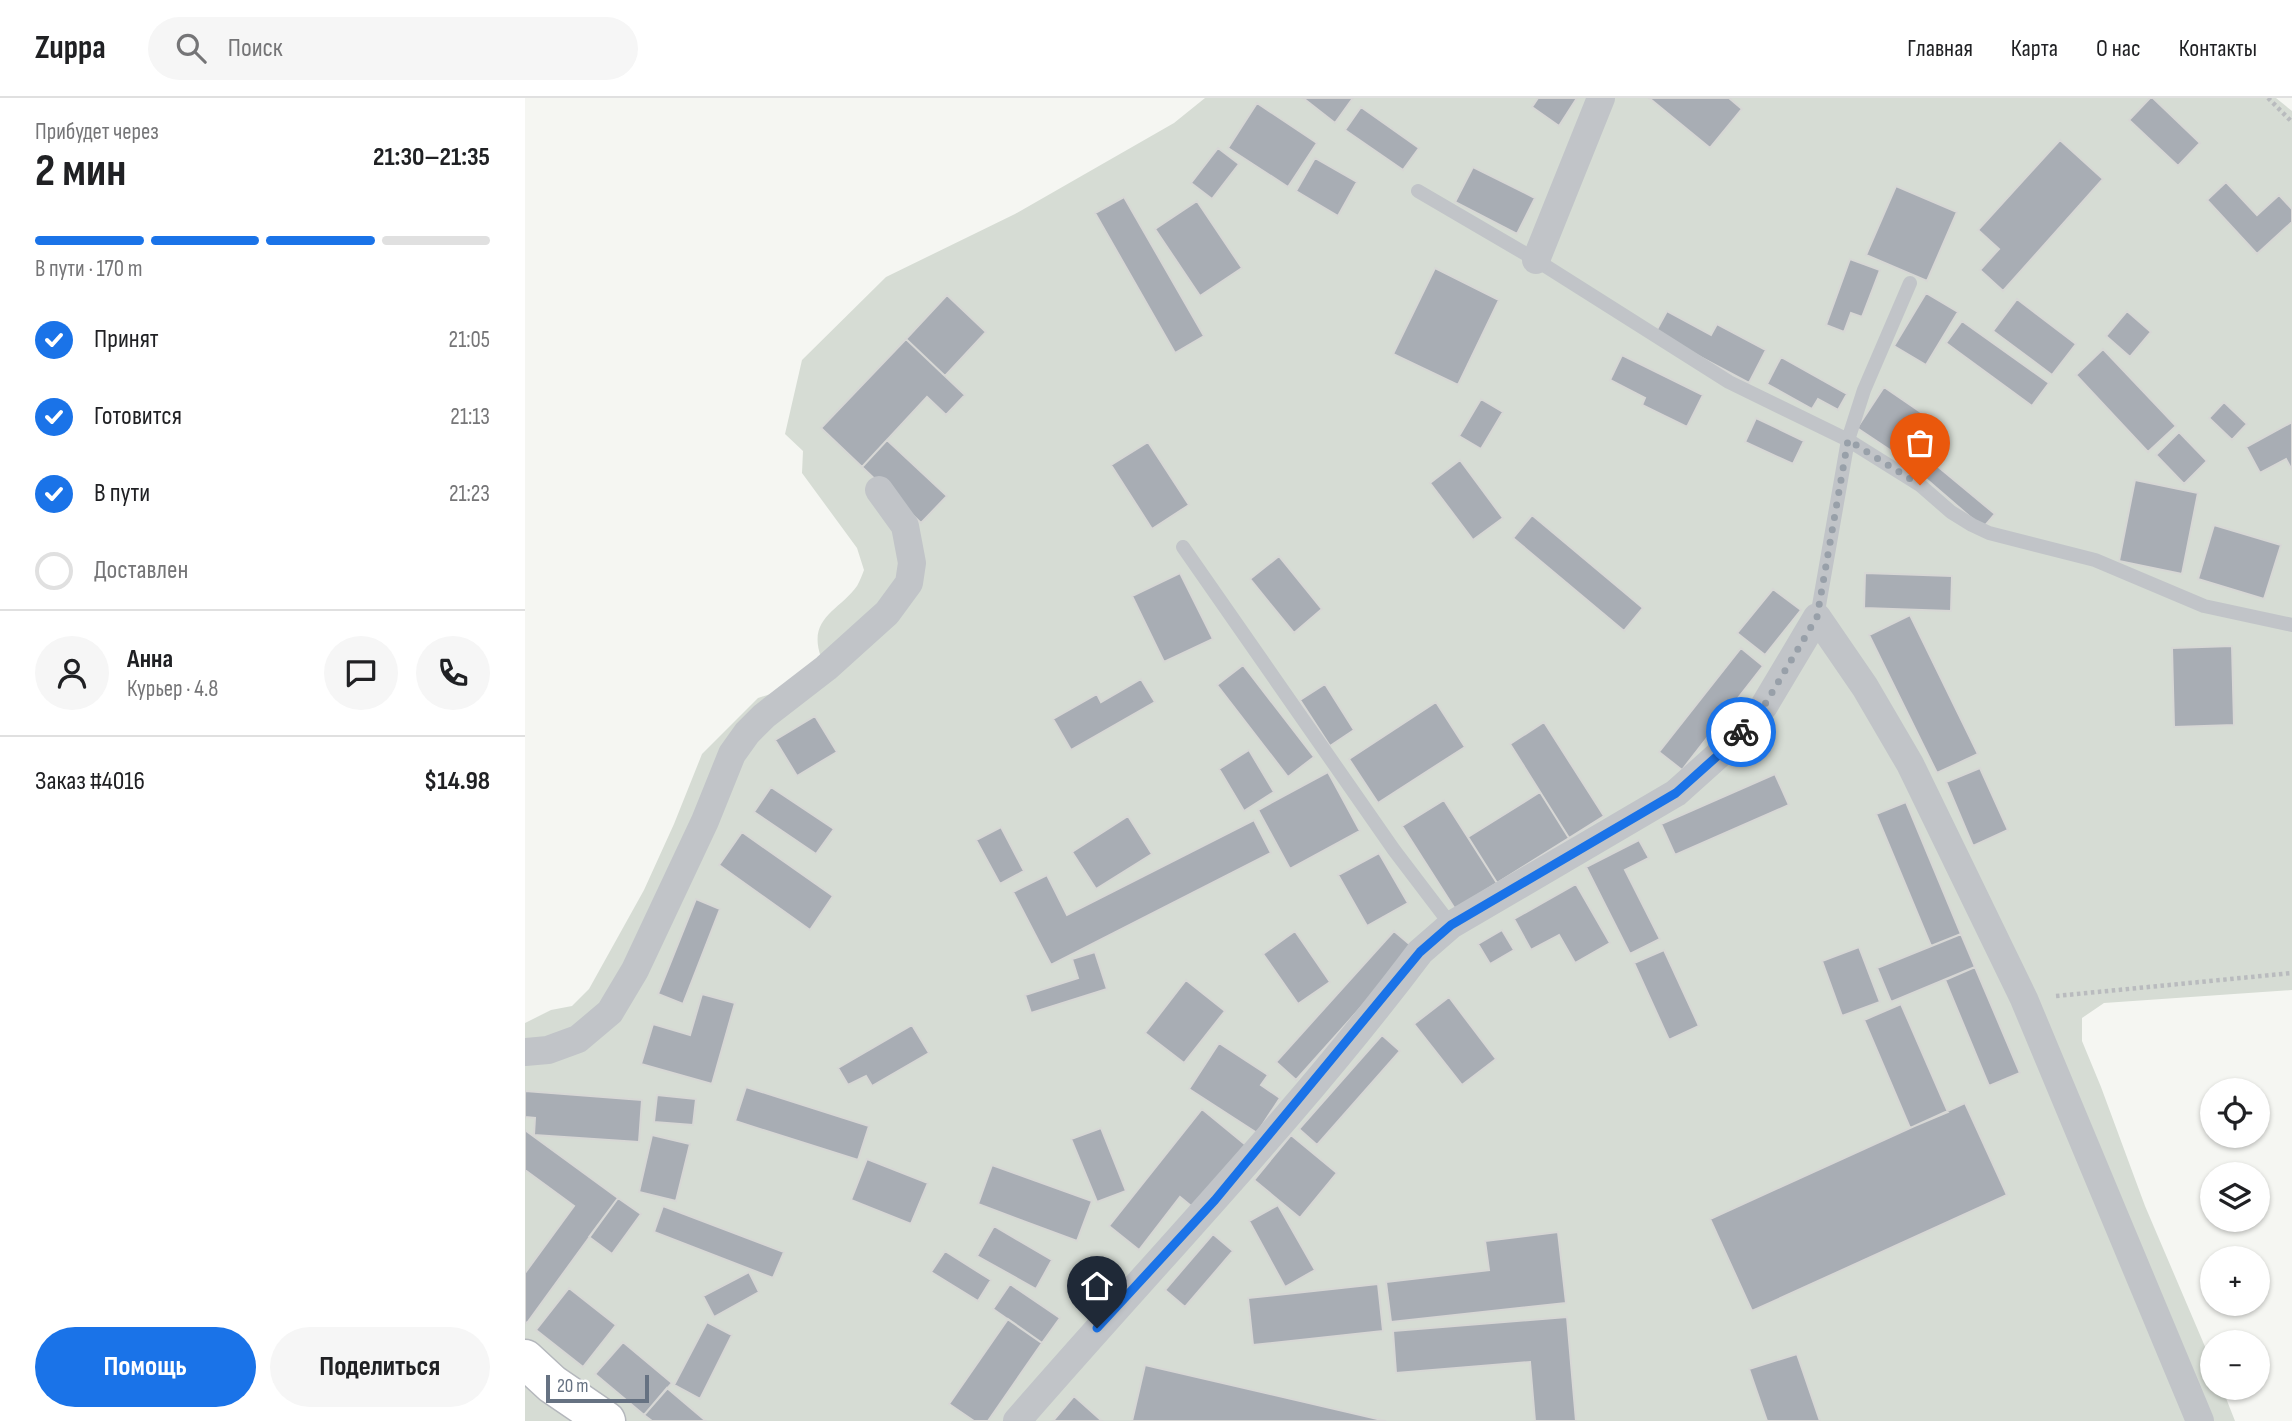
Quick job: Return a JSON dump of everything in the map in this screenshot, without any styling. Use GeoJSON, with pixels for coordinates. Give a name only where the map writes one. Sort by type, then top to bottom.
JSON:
{"type":"FeatureCollection","features":[{"type":"Feature","properties":{"kind":"main road"},"geometry":{"type":"LineString","coordinates":[[525,1359],[552,1384],[606,1421]]}},
{"type":"Feature","properties":{"kind":"street"},"geometry":{"type":"LineString","coordinates":[[1536,260],[1601,98]]}},
{"type":"Feature","properties":{"kind":"street"},"geometry":{"type":"LineString","coordinates":[[525,1052],[548,1050],[578,1039],[610,1012],[635,970],[705,821],[732,754],[764,716],[826,668],[887,612],[909,583],[912,563],[905,526],[879,490]]}},
{"type":"Feature","properties":{"kind":"street"},"geometry":{"type":"LineString","coordinates":[[1017,1421],[1097,1328],[1215,1200],[1420,952],[1451,925],[1676,793],[1724,750],[1764,706],[1817,617],[1865,687],[1910,764],[2024,999],[2200,1421]]}},
{"type":"Feature","properties":{"kind":"lane"},"geometry":{"type":"LineString","coordinates":[[1417,191],[1536,260],[1729,382],[1848,440],[1920,485],[1951,512],[1989,533],[2095,560],[2204,606],[2292,625]]}},
{"type":"Feature","properties":{"kind":"lane"},"geometry":{"type":"LineString","coordinates":[[1817,617],[1848,440],[1864,390],[1910,283]]}},
{"type":"Feature","properties":{"kind":"lane"},"geometry":{"type":"LineString","coordinates":[[1183,547],[1394,850],[1451,925]]}},
{"type":"Feature","properties":{"kind":"path"},"geometry":{"type":"LineString","coordinates":[[2268,98],[2292,122]]}},
{"type":"Feature","properties":{"kind":"path"},"geometry":{"type":"LineString","coordinates":[[2024,999],[2292,973]]}},
{"type":"Feature","properties":{"kind":"shaded area"},"geometry":{"type":"Polygon","coordinates":[[[1205,98],[2276,98],[2292,111],[2292,990],[2104,1003],[2082,1018],[2082,1041],[2145,1206],[2200,1335],[2200,1400],[2227,1400],[2235,1421],[525,1421],[525,1023],[551,1010],[572,1006],[589,989],[644,890],[702,754],[758,698],[796,686],[821,657],[818,633],[821,624],[850,595],[864,570],[857,548],[802,473],[803,451],[785,434],[802,360],[886,277],[1015,214],[1174,123],[1205,98]]]}},
{"type":"Feature","properties":{"kind":"building"},"geometry":{"type":"Polygon","coordinates":[[[1303,98],[1353,98],[1335,123],[1303,98]]]}},
{"type":"Feature","properties":{"kind":"building"},"geometry":{"type":"Polygon","coordinates":[[[1538,98],[1577,98],[1559,126],[1532,107],[1538,98]]]}},
{"type":"Feature","properties":{"kind":"building"},"geometry":{"type":"Polygon","coordinates":[[[1649,98],[1729,98],[1742,109],[1710,148],[1649,98]]]}},
{"type":"Feature","properties":{"kind":"building"},"geometry":{"type":"Polygon","coordinates":[[[2150,98],[2200,143],[2178,166],[2129,120],[2150,98]]]}},
{"type":"Feature","properties":{"kind":"building"},"geometry":{"type":"Polygon","coordinates":[[[1257,103],[1317,143],[1288,187],[1228,148],[1257,103]]]}},
{"type":"Feature","properties":{"kind":"building"},"geometry":{"type":"Polygon","coordinates":[[[1361,107],[1419,148],[1403,170],[1345,130],[1361,107]]]}},
{"type":"Feature","properties":{"kind":"building"},"geometry":{"type":"Polygon","coordinates":[[[2060,140],[2103,179],[2003,291],[1980,270],[1999,249],[1978,230],[2060,140]]]}},
{"type":"Feature","properties":{"kind":"building"},"geometry":{"type":"Polygon","coordinates":[[[1218,148],[1239,164],[1212,199],[1191,183],[1218,148]]]}},
{"type":"Feature","properties":{"kind":"building"},"geometry":{"type":"Polygon","coordinates":[[[1315,158],[1357,182],[1338,216],[1296,191],[1315,158]]]}},
{"type":"Feature","properties":{"kind":"building"},"geometry":{"type":"Polygon","coordinates":[[[1473,167],[1535,198],[1517,234],[1455,202],[1473,167]]]}},
{"type":"Feature","properties":{"kind":"building"},"geometry":{"type":"Polygon","coordinates":[[[2226,182],[2257,215],[2279,195],[2292,209],[2292,222],[2257,254],[2207,200],[2226,182]]]}},
{"type":"Feature","properties":{"kind":"building"},"geometry":{"type":"Polygon","coordinates":[[[1896,186],[1957,212],[1927,281],[1866,255],[1896,186]]]}},
{"type":"Feature","properties":{"kind":"building"},"geometry":{"type":"Polygon","coordinates":[[[1124,197],[1204,336],[1175,353],[1095,213],[1124,197]]]}},
{"type":"Feature","properties":{"kind":"building"},"geometry":{"type":"Polygon","coordinates":[[[1197,201],[1242,268],[1200,296],[1155,229],[1197,201]]]}},
{"type":"Feature","properties":{"kind":"building"},"geometry":{"type":"Polygon","coordinates":[[[1850,259],[1880,270],[1862,317],[1851,313],[1844,332],[1826,325],[1850,259]]]}},
{"type":"Feature","properties":{"kind":"building"},"geometry":{"type":"Polygon","coordinates":[[[1435,268],[1499,300],[1458,385],[1393,354],[1435,268]]]}},
{"type":"Feature","properties":{"kind":"building"},"geometry":{"type":"Polygon","coordinates":[[[1926,293],[1958,312],[1926,365],[1894,346],[1926,293]]]}},
{"type":"Feature","properties":{"kind":"building"},"geometry":{"type":"Polygon","coordinates":[[[947,295],[986,332],[945,376],[906,339],[947,295]]]}},
{"type":"Feature","properties":{"kind":"building"},"geometry":{"type":"Polygon","coordinates":[[[2017,299],[2076,344],[2052,375],[1993,331],[2017,299]]]}},
{"type":"Feature","properties":{"kind":"building"},"geometry":{"type":"Polygon","coordinates":[[[1667,311],[1711,335],[1717,324],[1766,350],[1749,383],[1655,333],[1667,311]]]}},
{"type":"Feature","properties":{"kind":"building"},"geometry":{"type":"Polygon","coordinates":[[[2127,311],[2151,332],[2130,357],[2106,336],[2127,311]]]}},
{"type":"Feature","properties":{"kind":"building"},"geometry":{"type":"Polygon","coordinates":[[[1962,321],[2049,383],[2032,406],[1946,343],[1962,321]]]}},
{"type":"Feature","properties":{"kind":"building"},"geometry":{"type":"Polygon","coordinates":[[[906,339],[965,395],[946,415],[927,397],[862,467],[821,428],[906,339]]]}},
{"type":"Feature","properties":{"kind":"building"},"geometry":{"type":"Polygon","coordinates":[[[2103,349],[2176,426],[2148,452],[2076,375],[2103,349]]]}},
{"type":"Feature","properties":{"kind":"building"},"geometry":{"type":"Polygon","coordinates":[[[1622,355],[1703,395],[1687,427],[1642,405],[1645,398],[1610,380],[1622,355]]]}},
{"type":"Feature","properties":{"kind":"building"},"geometry":{"type":"Polygon","coordinates":[[[1781,357],[1847,394],[1838,410],[1818,399],[1812,409],[1767,384],[1781,357]]]}},
{"type":"Feature","properties":{"kind":"building"},"geometry":{"type":"Polygon","coordinates":[[[1884,387],[1938,424],[1911,464],[1857,428],[1884,387]]]}},
{"type":"Feature","properties":{"kind":"building"},"geometry":{"type":"Polygon","coordinates":[[[1481,399],[1503,412],[1481,449],[1459,436],[1481,399]]]}},
{"type":"Feature","properties":{"kind":"building"},"geometry":{"type":"Polygon","coordinates":[[[2224,402],[2247,424],[2232,440],[2209,418],[2224,402]]]}},
{"type":"Feature","properties":{"kind":"building"},"geometry":{"type":"Polygon","coordinates":[[[1756,418],[1804,441],[1793,464],[1745,442],[1756,418]]]}},
{"type":"Feature","properties":{"kind":"building"},"geometry":{"type":"Polygon","coordinates":[[[2292,422],[2292,470],[2286,459],[2260,473],[2246,447],[2292,422]]]}},
{"type":"Feature","properties":{"kind":"building"},"geometry":{"type":"Polygon","coordinates":[[[2179,432],[2207,461],[2184,484],[2156,455],[2179,432]]]}},
{"type":"Feature","properties":{"kind":"building"},"geometry":{"type":"Polygon","coordinates":[[[887,440],[947,496],[921,523],[862,467],[887,440]]]}},
{"type":"Feature","properties":{"kind":"building"},"geometry":{"type":"Polygon","coordinates":[[[1148,442],[1189,505],[1152,529],[1111,465],[1148,442]]]}},
{"type":"Feature","properties":{"kind":"building"},"geometry":{"type":"Polygon","coordinates":[[[1460,460],[1503,518],[1473,540],[1430,483],[1460,460]]]}},
{"type":"Feature","properties":{"kind":"building"},"geometry":{"type":"Polygon","coordinates":[[[1936,465],[1995,514],[1983,528],[1925,478],[1936,465]]]}},
{"type":"Feature","properties":{"kind":"building"},"geometry":{"type":"Polygon","coordinates":[[[2135,480],[2198,493],[2182,574],[2119,561],[2135,480]]]}},
{"type":"Feature","properties":{"kind":"building"},"geometry":{"type":"Polygon","coordinates":[[[1532,515],[1643,608],[1624,631],[1513,538],[1532,515]]]}},
{"type":"Feature","properties":{"kind":"building"},"geometry":{"type":"Polygon","coordinates":[[[2214,525],[2281,545],[2264,599],[2198,579],[2214,525]]]}},
{"type":"Feature","properties":{"kind":"building"},"geometry":{"type":"Polygon","coordinates":[[[1279,556],[1322,609],[1294,633],[1250,579],[1279,556]]]}},
{"type":"Feature","properties":{"kind":"building"},"geometry":{"type":"Polygon","coordinates":[[[1180,573],[1213,639],[1164,662],[1132,596],[1180,573]]]}},
{"type":"Feature","properties":{"kind":"building"},"geometry":{"type":"Polygon","coordinates":[[[1865,573],[1952,576],[1951,611],[1864,608],[1865,573]]]}},
{"type":"Feature","properties":{"kind":"building"},"geometry":{"type":"Polygon","coordinates":[[[1773,589],[1801,610],[1765,655],[1737,633],[1773,589]]]}},
{"type":"Feature","properties":{"kind":"building"},"geometry":{"type":"Polygon","coordinates":[[[1910,615],[1978,754],[1937,773],[1869,635],[1910,615]]]}},
{"type":"Feature","properties":{"kind":"building"},"geometry":{"type":"Polygon","coordinates":[[[2232,646],[2234,725],[2174,727],[2172,648],[2232,646]]]}},
{"type":"Feature","properties":{"kind":"building"},"geometry":{"type":"Polygon","coordinates":[[[1741,648],[1763,666],[1682,770],[1659,752],[1741,648]]]}},
{"type":"Feature","properties":{"kind":"building"},"geometry":{"type":"Polygon","coordinates":[[[1243,665],[1314,757],[1288,777],[1217,685],[1243,665]]]}},
{"type":"Feature","properties":{"kind":"building"},"geometry":{"type":"Polygon","coordinates":[[[1141,679],[1155,702],[1071,750],[1053,719],[1097,694],[1101,702],[1141,679]]]}},
{"type":"Feature","properties":{"kind":"building"},"geometry":{"type":"Polygon","coordinates":[[[1325,684],[1354,730],[1330,746],[1300,700],[1325,684]]]}},
{"type":"Feature","properties":{"kind":"building"},"geometry":{"type":"Polygon","coordinates":[[[1436,702],[1465,747],[1378,803],[1349,759],[1436,702]]]}},
{"type":"Feature","properties":{"kind":"building"},"geometry":{"type":"Polygon","coordinates":[[[815,716],[837,752],[797,776],[775,740],[815,716]]]}},
{"type":"Feature","properties":{"kind":"building"},"geometry":{"type":"Polygon","coordinates":[[[1544,722],[1604,816],[1569,838],[1510,744],[1544,722]]]}},
{"type":"Feature","properties":{"kind":"building"},"geometry":{"type":"Polygon","coordinates":[[[1249,750],[1274,792],[1244,811],[1219,769],[1249,750]]]}},
{"type":"Feature","properties":{"kind":"building"},"geometry":{"type":"Polygon","coordinates":[[[1980,768],[2008,830],[1973,846],[1946,782],[1980,768]]]}},
{"type":"Feature","properties":{"kind":"building"},"geometry":{"type":"Polygon","coordinates":[[[1328,772],[1360,831],[1290,869],[1258,810],[1328,772]]]}},
{"type":"Feature","properties":{"kind":"building"},"geometry":{"type":"Polygon","coordinates":[[[1775,774],[1789,805],[1675,855],[1661,824],[1775,774]]]}},
{"type":"Feature","properties":{"kind":"building"},"geometry":{"type":"Polygon","coordinates":[[[771,787],[834,829],[816,854],[754,812],[771,787]]]}},
{"type":"Feature","properties":{"kind":"building"},"geometry":{"type":"Polygon","coordinates":[[[1540,792],[1569,838],[1497,883],[1468,837],[1540,792]]]}},
{"type":"Feature","properties":{"kind":"building"},"geometry":{"type":"Polygon","coordinates":[[[1444,800],[1497,883],[1455,909],[1402,826],[1444,800]]]}},
{"type":"Feature","properties":{"kind":"building"},"geometry":{"type":"Polygon","coordinates":[[[1906,802],[1961,934],[1931,946],[1876,814],[1906,802]]]}},
{"type":"Feature","properties":{"kind":"building"},"geometry":{"type":"Polygon","coordinates":[[[1128,816],[1152,854],[1096,889],[1072,852],[1128,816]]]}},
{"type":"Feature","properties":{"kind":"building"},"geometry":{"type":"Polygon","coordinates":[[[1254,820],[1271,853],[1051,965],[1013,892],[1047,875],[1067,915],[1254,820]]]}},
{"type":"Feature","properties":{"kind":"building"},"geometry":{"type":"Polygon","coordinates":[[[1001,827],[1024,871],[1000,884],[976,840],[1001,827]]]}},
{"type":"Feature","properties":{"kind":"building"},"geometry":{"type":"Polygon","coordinates":[[[742,832],[833,896],[810,930],[719,865],[742,832]]]}},
{"type":"Feature","properties":{"kind":"building"},"geometry":{"type":"Polygon","coordinates":[[[1639,840],[1649,858],[1625,870],[1660,939],[1630,954],[1586,867],[1639,840]]]}},
{"type":"Feature","properties":{"kind":"building"},"geometry":{"type":"Polygon","coordinates":[[[1379,853],[1408,903],[1367,926],[1338,875],[1379,853]]]}},
{"type":"Feature","properties":{"kind":"building"},"geometry":{"type":"Polygon","coordinates":[[[1576,884],[1610,943],[1575,963],[1559,935],[1531,950],[1514,919],[1576,884]]]}},
{"type":"Feature","properties":{"kind":"building"},"geometry":{"type":"Polygon","coordinates":[[[696,899],[720,909],[683,1004],[658,994],[696,899]]]}},
{"type":"Feature","properties":{"kind":"building"},"geometry":{"type":"Polygon","coordinates":[[[1502,930],[1514,950],[1490,964],[1478,944],[1502,930]]]}},
{"type":"Feature","properties":{"kind":"building"},"geometry":{"type":"Polygon","coordinates":[[[1295,931],[1330,982],[1298,1004],[1263,954],[1295,931]]]}},
{"type":"Feature","properties":{"kind":"building"},"geometry":{"type":"Polygon","coordinates":[[[1394,931],[1414,948],[1296,1080],[1276,1062],[1394,931]]]}},
{"type":"Feature","properties":{"kind":"building"},"geometry":{"type":"Polygon","coordinates":[[[1961,934],[1975,967],[1891,1002],[1877,968],[1961,934]]]}},
{"type":"Feature","properties":{"kind":"building"},"geometry":{"type":"Polygon","coordinates":[[[1859,947],[1880,1002],[1842,1016],[1822,961],[1859,947]]]}},
{"type":"Feature","properties":{"kind":"building"},"geometry":{"type":"Polygon","coordinates":[[[1664,950],[1699,1026],[1669,1040],[1634,963],[1664,950]]]}},
{"type":"Feature","properties":{"kind":"building"},"geometry":{"type":"Polygon","coordinates":[[[1095,952],[1107,989],[1031,1013],[1025,995],[1078,978],[1072,959],[1095,952]]]}},
{"type":"Feature","properties":{"kind":"building"},"geometry":{"type":"Polygon","coordinates":[[[1975,967],[2020,1073],[1989,1086],[1945,980],[1975,967]]]}},
{"type":"Feature","properties":{"kind":"building"},"geometry":{"type":"Polygon","coordinates":[[[1186,980],[1225,1011],[1184,1063],[1145,1033],[1186,980]]]}},
{"type":"Feature","properties":{"kind":"building"},"geometry":{"type":"Polygon","coordinates":[[[702,994],[735,1003],[712,1084],[641,1064],[653,1024],[690,1035],[702,994]]]}},
{"type":"Feature","properties":{"kind":"building"},"geometry":{"type":"Polygon","coordinates":[[[1449,997],[1496,1059],[1462,1085],[1414,1024],[1449,997]]]}},
{"type":"Feature","properties":{"kind":"building"},"geometry":{"type":"Polygon","coordinates":[[[1901,1004],[1948,1112],[1910,1128],[1864,1020],[1901,1004]]]}},
{"type":"Feature","properties":{"kind":"building"},"geometry":{"type":"Polygon","coordinates":[[[912,1025],[929,1053],[872,1086],[866,1076],[848,1085],[838,1068],[912,1025]]]}},
{"type":"Feature","properties":{"kind":"building"},"geometry":{"type":"Polygon","coordinates":[[[1382,1035],[1400,1051],[1317,1145],[1299,1129],[1382,1035]]]}},
{"type":"Feature","properties":{"kind":"building"},"geometry":{"type":"Polygon","coordinates":[[[1219,1043],[1268,1075],[1261,1085],[1280,1098],[1257,1133],[1189,1089],[1219,1043]]]}},
{"type":"Feature","properties":{"kind":"building"},"geometry":{"type":"Polygon","coordinates":[[[746,1087],[869,1126],[858,1160],[735,1121],[746,1087]]]}},
{"type":"Feature","properties":{"kind":"building"},"geometry":{"type":"Polygon","coordinates":[[[525,1091],[642,1100],[639,1142],[534,1135],[535,1118],[525,1117],[525,1091]]]}},
{"type":"Feature","properties":{"kind":"building"},"geometry":{"type":"Polygon","coordinates":[[[657,1095],[696,1099],[693,1125],[654,1122],[657,1095]]]}},
{"type":"Feature","properties":{"kind":"building"},"geometry":{"type":"Polygon","coordinates":[[[1965,1103],[2007,1195],[1752,1311],[1710,1219],[1965,1103]]]}},
{"type":"Feature","properties":{"kind":"building"},"geometry":{"type":"Polygon","coordinates":[[[1202,1109],[1247,1146],[1196,1210],[1180,1197],[1139,1250],[1109,1226],[1202,1109]]]}},
{"type":"Feature","properties":{"kind":"building"},"geometry":{"type":"Polygon","coordinates":[[[1101,1128],[1126,1191],[1097,1202],[1071,1139],[1101,1128]]]}},
{"type":"Feature","properties":{"kind":"building"},"geometry":{"type":"Polygon","coordinates":[[[525,1130],[618,1198],[527,1323],[525,1273],[574,1206],[525,1170],[525,1130]]]}},
{"type":"Feature","properties":{"kind":"building"},"geometry":{"type":"Polygon","coordinates":[[[652,1135],[690,1144],[676,1201],[639,1192],[652,1135]]]}},
{"type":"Feature","properties":{"kind":"building"},"geometry":{"type":"Polygon","coordinates":[[[1291,1135],[1337,1173],[1300,1218],[1254,1180],[1291,1135]]]}},
{"type":"Feature","properties":{"kind":"building"},"geometry":{"type":"Polygon","coordinates":[[[867,1159],[928,1183],[911,1224],[851,1200],[867,1159]]]}},
{"type":"Feature","properties":{"kind":"building"},"geometry":{"type":"Polygon","coordinates":[[[992,1165],[1092,1201],[1077,1241],[978,1204],[992,1165]]]}},
{"type":"Feature","properties":{"kind":"building"},"geometry":{"type":"Polygon","coordinates":[[[618,1198],[641,1214],[612,1254],[589,1237],[618,1198]]]}},
{"type":"Feature","properties":{"kind":"building"},"geometry":{"type":"Polygon","coordinates":[[[1278,1205],[1315,1270],[1285,1287],[1249,1221],[1278,1205]]]}},
{"type":"Feature","properties":{"kind":"building"},"geometry":{"type":"Polygon","coordinates":[[[663,1206],[784,1252],[773,1278],[654,1232],[663,1206]]]}},
{"type":"Feature","properties":{"kind":"building"},"geometry":{"type":"Polygon","coordinates":[[[994,1226],[1052,1260],[1036,1289],[977,1256],[994,1226]]]}},
{"type":"Feature","properties":{"kind":"building"},"geometry":{"type":"Polygon","coordinates":[[[1558,1232],[1566,1303],[1391,1322],[1386,1282],[1489,1270],[1485,1241],[1558,1232]]]}},
{"type":"Feature","properties":{"kind":"building"},"geometry":{"type":"Polygon","coordinates":[[[1213,1234],[1233,1251],[1185,1307],[1165,1290],[1213,1234]]]}},
{"type":"Feature","properties":{"kind":"building"},"geometry":{"type":"Polygon","coordinates":[[[945,1251],[991,1280],[978,1301],[931,1272],[945,1251]]]}},
{"type":"Feature","properties":{"kind":"building"},"geometry":{"type":"Polygon","coordinates":[[[749,1272],[759,1292],[714,1317],[703,1296],[749,1272]]]}},
{"type":"Feature","properties":{"kind":"building"},"geometry":{"type":"Polygon","coordinates":[[[1010,1284],[1060,1318],[1042,1343],[993,1309],[1010,1284]]]}},
{"type":"Feature","properties":{"kind":"building"},"geometry":{"type":"Polygon","coordinates":[[[1378,1284],[1383,1331],[1253,1345],[1248,1298],[1378,1284]]]}},
{"type":"Feature","properties":{"kind":"building"},"geometry":{"type":"Polygon","coordinates":[[[569,1288],[616,1325],[583,1367],[536,1330],[569,1288]]]}},
{"type":"Feature","properties":{"kind":"building"},"geometry":{"type":"Polygon","coordinates":[[[1567,1317],[1576,1421],[1535,1421],[1530,1362],[1396,1373],[1393,1331],[1567,1317]]]}},
{"type":"Feature","properties":{"kind":"building"},"geometry":{"type":"Polygon","coordinates":[[[1008,1319],[1042,1343],[988,1421],[974,1421],[949,1404],[1008,1319]]]}},
{"type":"Feature","properties":{"kind":"building"},"geometry":{"type":"Polygon","coordinates":[[[707,1322],[732,1335],[700,1399],[674,1385],[707,1322]]]}},
{"type":"Feature","properties":{"kind":"building"},"geometry":{"type":"Polygon","coordinates":[[[623,1342],[672,1383],[644,1415],[595,1374],[623,1342]]]}},
{"type":"Feature","properties":{"kind":"building"},"geometry":{"type":"Polygon","coordinates":[[[1797,1354],[1820,1421],[1767,1421],[1749,1369],[1797,1354]]]}},
{"type":"Feature","properties":{"kind":"building"},"geometry":{"type":"Polygon","coordinates":[[[1145,1365],[1386,1421],[1132,1421],[1145,1365]]]}},
{"type":"Feature","properties":{"kind":"building"},"geometry":{"type":"Polygon","coordinates":[[[667,1388],[706,1421],[652,1421],[644,1415],[667,1388]]]}},
{"type":"Feature","properties":{"kind":"building"},"geometry":{"type":"Polygon","coordinates":[[[1074,1396],[1102,1421],[1053,1421],[1074,1396]]]}},
{"type":"Feature","properties":{"kind":"way so far"},"geometry":{"type":"LineString","coordinates":[[1741,732],[1764,706],[1817,617],[1848,440],[1920,485]]}},
{"type":"Feature","properties":{"kind":"route"},"geometry":{"type":"LineString","coordinates":[[1097,1328],[1215,1200],[1420,952],[1451,925],[1676,793],[1741,732]]}}]}
